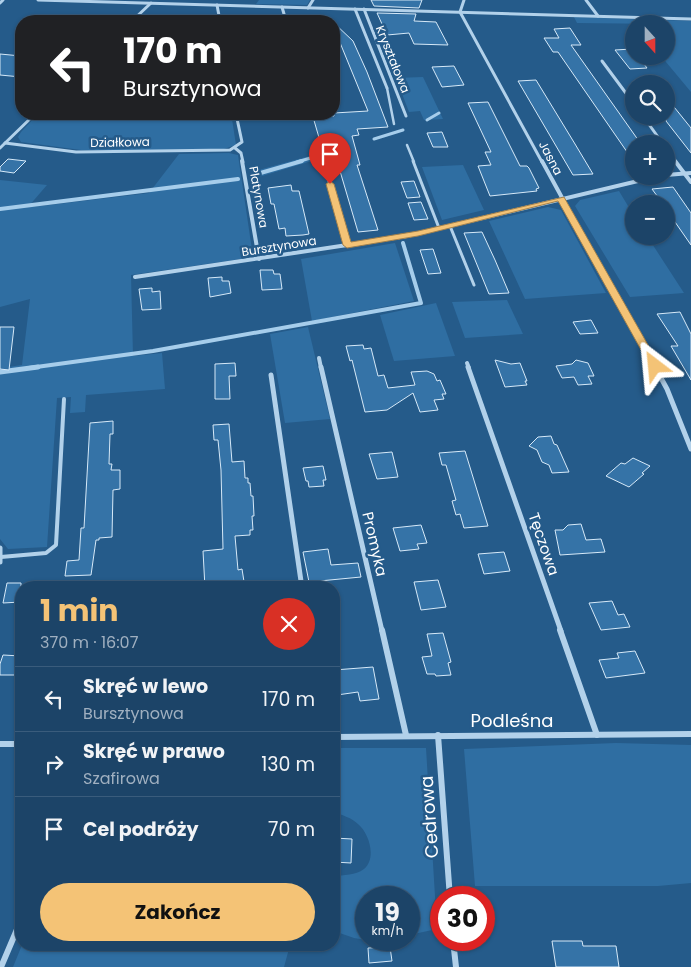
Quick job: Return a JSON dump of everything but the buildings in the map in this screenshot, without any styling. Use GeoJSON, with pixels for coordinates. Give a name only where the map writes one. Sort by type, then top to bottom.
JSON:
{"type":"FeatureCollection","features":[{"type":"Feature","properties":{"kind":"street"},"geometry":{"type":"LineString","coordinates":[[38,0],[691,19]]}},
{"type":"Feature","properties":{"kind":"street"},"geometry":{"type":"LineString","coordinates":[[308,8],[313,0]]}},
{"type":"Feature","properties":{"kind":"street"},"geometry":{"type":"LineString","coordinates":[[460,12],[464,0]]}},
{"type":"Feature","properties":{"kind":"street"},"geometry":{"type":"LineString","coordinates":[[586,0],[598,16]]}},
{"type":"Feature","properties":{"kind":"street"},"geometry":{"type":"LineString","coordinates":[[138,15],[151,3]]}},
{"type":"Feature","properties":{"kind":"street"},"geometry":{"type":"LineString","coordinates":[[217,5],[219,15]]}},
{"type":"Feature","properties":{"kind":"street"},"geometry":{"type":"LineString","coordinates":[[282,7],[284,15]]}},
{"type":"Feature","properties":{"kind":"street"},"geometry":{"type":"LineString","coordinates":[[355,9],[387,88]]}},
{"type":"Feature","properties":{"kind":"street","name":"Kryształowa"},"geometry":{"type":"LineString","coordinates":[[364,9],[406,116]]}},
{"type":"Feature","properties":{"kind":"street","name":"Jasna"},"geometry":{"type":"LineString","coordinates":[[460,12],[667,389],[691,449]]}},
{"type":"Feature","properties":{"kind":"street"},"geometry":{"type":"LineString","coordinates":[[602,61],[625,92]]}},
{"type":"Feature","properties":{"kind":"street"},"geometry":{"type":"LineString","coordinates":[[0,148],[29,120]]}},
{"type":"Feature","properties":{"kind":"street","name":"Platynowa"},"geometry":{"type":"LineString","coordinates":[[237,120],[242,142],[236,148],[241,153],[259,259]]}},
{"type":"Feature","properties":{"kind":"street","name":"Działkowa"},"geometry":{"type":"LineString","coordinates":[[5,143],[76,152],[223,151],[236,148]]}},
{"type":"Feature","properties":{"kind":"street"},"geometry":{"type":"LineString","coordinates":[[321,149],[347,245]]}},
{"type":"Feature","properties":{"kind":"street"},"geometry":{"type":"LineString","coordinates":[[675,160],[691,182]]}},
{"type":"Feature","properties":{"kind":"street"},"geometry":{"type":"LineString","coordinates":[[675,175],[691,173]]}},
{"type":"Feature","properties":{"kind":"street","name":"Bursztynowa"},"geometry":{"type":"LineString","coordinates":[[135,277],[401,237],[625,184]]}},
{"type":"Feature","properties":{"kind":"street","name":"Promyka"},"geometry":{"type":"LineString","coordinates":[[319,358],[406,735]]}},
{"type":"Feature","properties":{"kind":"street","name":"Tęczowa"},"geometry":{"type":"LineString","coordinates":[[467,362],[597,735]]}},
{"type":"Feature","properties":{"kind":"street"},"geometry":{"type":"LineString","coordinates":[[271,375],[301,581]]}},
{"type":"Feature","properties":{"kind":"street"},"geometry":{"type":"LineString","coordinates":[[0,548],[1,560]]}},
{"type":"Feature","properties":{"kind":"street","name":"Podleśna"},"geometry":{"type":"LineString","coordinates":[[340,737],[691,734]]}},
{"type":"Feature","properties":{"kind":"street","name":"Cedrowa"},"geometry":{"type":"LineString","coordinates":[[438,735],[449,886]]}},
{"type":"Feature","properties":{"kind":"street"},"geometry":{"type":"LineString","coordinates":[[0,744],[15,744]]}},
{"type":"Feature","properties":{"kind":"street"},"geometry":{"type":"LineString","coordinates":[[1,967],[15,934]]}},
{"type":"Feature","properties":{"kind":"street"},"geometry":{"type":"LineString","coordinates":[[455,951],[456,967]]}},
{"type":"Feature","properties":{"kind":"lane"},"geometry":{"type":"LineString","coordinates":[[387,88],[394,124]]}},
{"type":"Feature","properties":{"kind":"lane"},"geometry":{"type":"LineString","coordinates":[[407,145],[439,228]]}},
{"type":"Feature","properties":{"kind":"lane"},"geometry":{"type":"LineString","coordinates":[[450,226],[474,285]]}},
{"type":"Feature","properties":{"kind":"lane"},"geometry":{"type":"LineString","coordinates":[[1,560],[46,552],[56,545],[64,399]]}},
{"type":"Feature","properties":{"kind":"shaded area"},"geometry":{"type":"Polygon","coordinates":[[[259,0],[310,0],[307,5],[256,4],[259,0]]]}},
{"type":"Feature","properties":{"kind":"shaded area"},"geometry":{"type":"Polygon","coordinates":[[[574,17],[625,19],[625,24],[577,23],[574,17]]]}},
{"type":"Feature","properties":{"kind":"shaded area"},"geometry":{"type":"Polygon","coordinates":[[[675,20],[691,21],[691,92],[668,65],[675,65],[675,20]]]}},
{"type":"Feature","properties":{"kind":"shaded area"},"geometry":{"type":"Polygon","coordinates":[[[423,77],[443,119],[424,120],[420,111],[409,112],[396,78],[423,77]]]}},
{"type":"Feature","properties":{"kind":"shaded area"},"geometry":{"type":"Polygon","coordinates":[[[32,120],[232,120],[236,145],[221,150],[81,150],[21,142],[18,137],[32,120]]]}},
{"type":"Feature","properties":{"kind":"shaded area"},"geometry":{"type":"Polygon","coordinates":[[[229,153],[238,155],[252,250],[241,259],[131,275],[133,356],[162,353],[165,389],[86,395],[85,412],[70,413],[71,397],[57,398],[47,547],[8,549],[0,539],[0,368],[22,365],[30,299],[0,307],[0,180],[47,185],[28,207],[41,206],[149,193],[179,154],[229,153]]]}},
{"type":"Feature","properties":{"kind":"shaded area"},"geometry":{"type":"Polygon","coordinates":[[[317,154],[318,159],[252,179],[251,172],[317,154]]]}},
{"type":"Feature","properties":{"kind":"shaded area"},"geometry":{"type":"Polygon","coordinates":[[[463,165],[484,210],[442,220],[422,167],[463,165]]]}},
{"type":"Feature","properties":{"kind":"shaded area"},"geometry":{"type":"Polygon","coordinates":[[[619,191],[625,201],[625,245],[653,245],[684,293],[630,297],[575,206],[580,200],[619,191]]]}},
{"type":"Feature","properties":{"kind":"shaded area"},"geometry":{"type":"Polygon","coordinates":[[[548,207],[561,210],[606,293],[525,299],[489,221],[548,207]]]}},
{"type":"Feature","properties":{"kind":"shaded area"},"geometry":{"type":"Polygon","coordinates":[[[395,243],[414,301],[312,321],[301,259],[395,243]]]}},
{"type":"Feature","properties":{"kind":"shaded area"},"geometry":{"type":"Polygon","coordinates":[[[507,300],[523,334],[465,338],[452,302],[507,300]]]}},
{"type":"Feature","properties":{"kind":"shaded area"},"geometry":{"type":"Polygon","coordinates":[[[436,303],[455,356],[394,361],[380,315],[436,303]]]}},
{"type":"Feature","properties":{"kind":"shaded area"},"geometry":{"type":"Polygon","coordinates":[[[308,327],[330,419],[285,423],[270,334],[308,327]]]}},
{"type":"Feature","properties":{"kind":"shaded area"},"geometry":{"type":"Polygon","coordinates":[[[616,743],[691,745],[691,883],[658,886],[475,886],[464,749],[616,743]]]}},
{"type":"Feature","properties":{"kind":"shaded area"},"geometry":{"type":"Polygon","coordinates":[[[340,748],[426,748],[434,886],[430,886],[430,930],[420,933],[420,886],[355,886],[355,938],[340,933],[340,876],[353,874],[364,869],[368,864],[371,852],[365,833],[353,820],[340,814],[340,748]]]}},
{"type":"Feature","properties":{"kind":"shaded area"},"geometry":{"type":"Polygon","coordinates":[[[20,951],[288,951],[284,967],[13,967],[20,951]]]}},
{"type":"Feature","properties":{"kind":"waterway"},"geometry":{"type":"LineString","coordinates":[[427,120],[439,113]]}},
{"type":"Feature","properties":{"kind":"waterway"},"geometry":{"type":"LineString","coordinates":[[374,139],[403,130]]}},
{"type":"Feature","properties":{"kind":"waterway"},"geometry":{"type":"LineString","coordinates":[[297,162],[314,157]]}},
{"type":"Feature","properties":{"kind":"waterway"},"geometry":{"type":"LineString","coordinates":[[257,174],[302,161]]}},
{"type":"Feature","properties":{"kind":"waterway"},"geometry":{"type":"LineString","coordinates":[[0,209],[238,179]]}},
{"type":"Feature","properties":{"kind":"waterway"},"geometry":{"type":"LineString","coordinates":[[29,368],[153,351],[421,303],[403,243]]}},
{"type":"Feature","properties":{"kind":"waterway"},"geometry":{"type":"LineString","coordinates":[[0,372],[38,367]]}},
{"type":"Feature","properties":{"kind":"route"},"geometry":{"type":"LineString","coordinates":[[330,184],[347,245],[418,234],[561,198],[655,366]]}}]}
